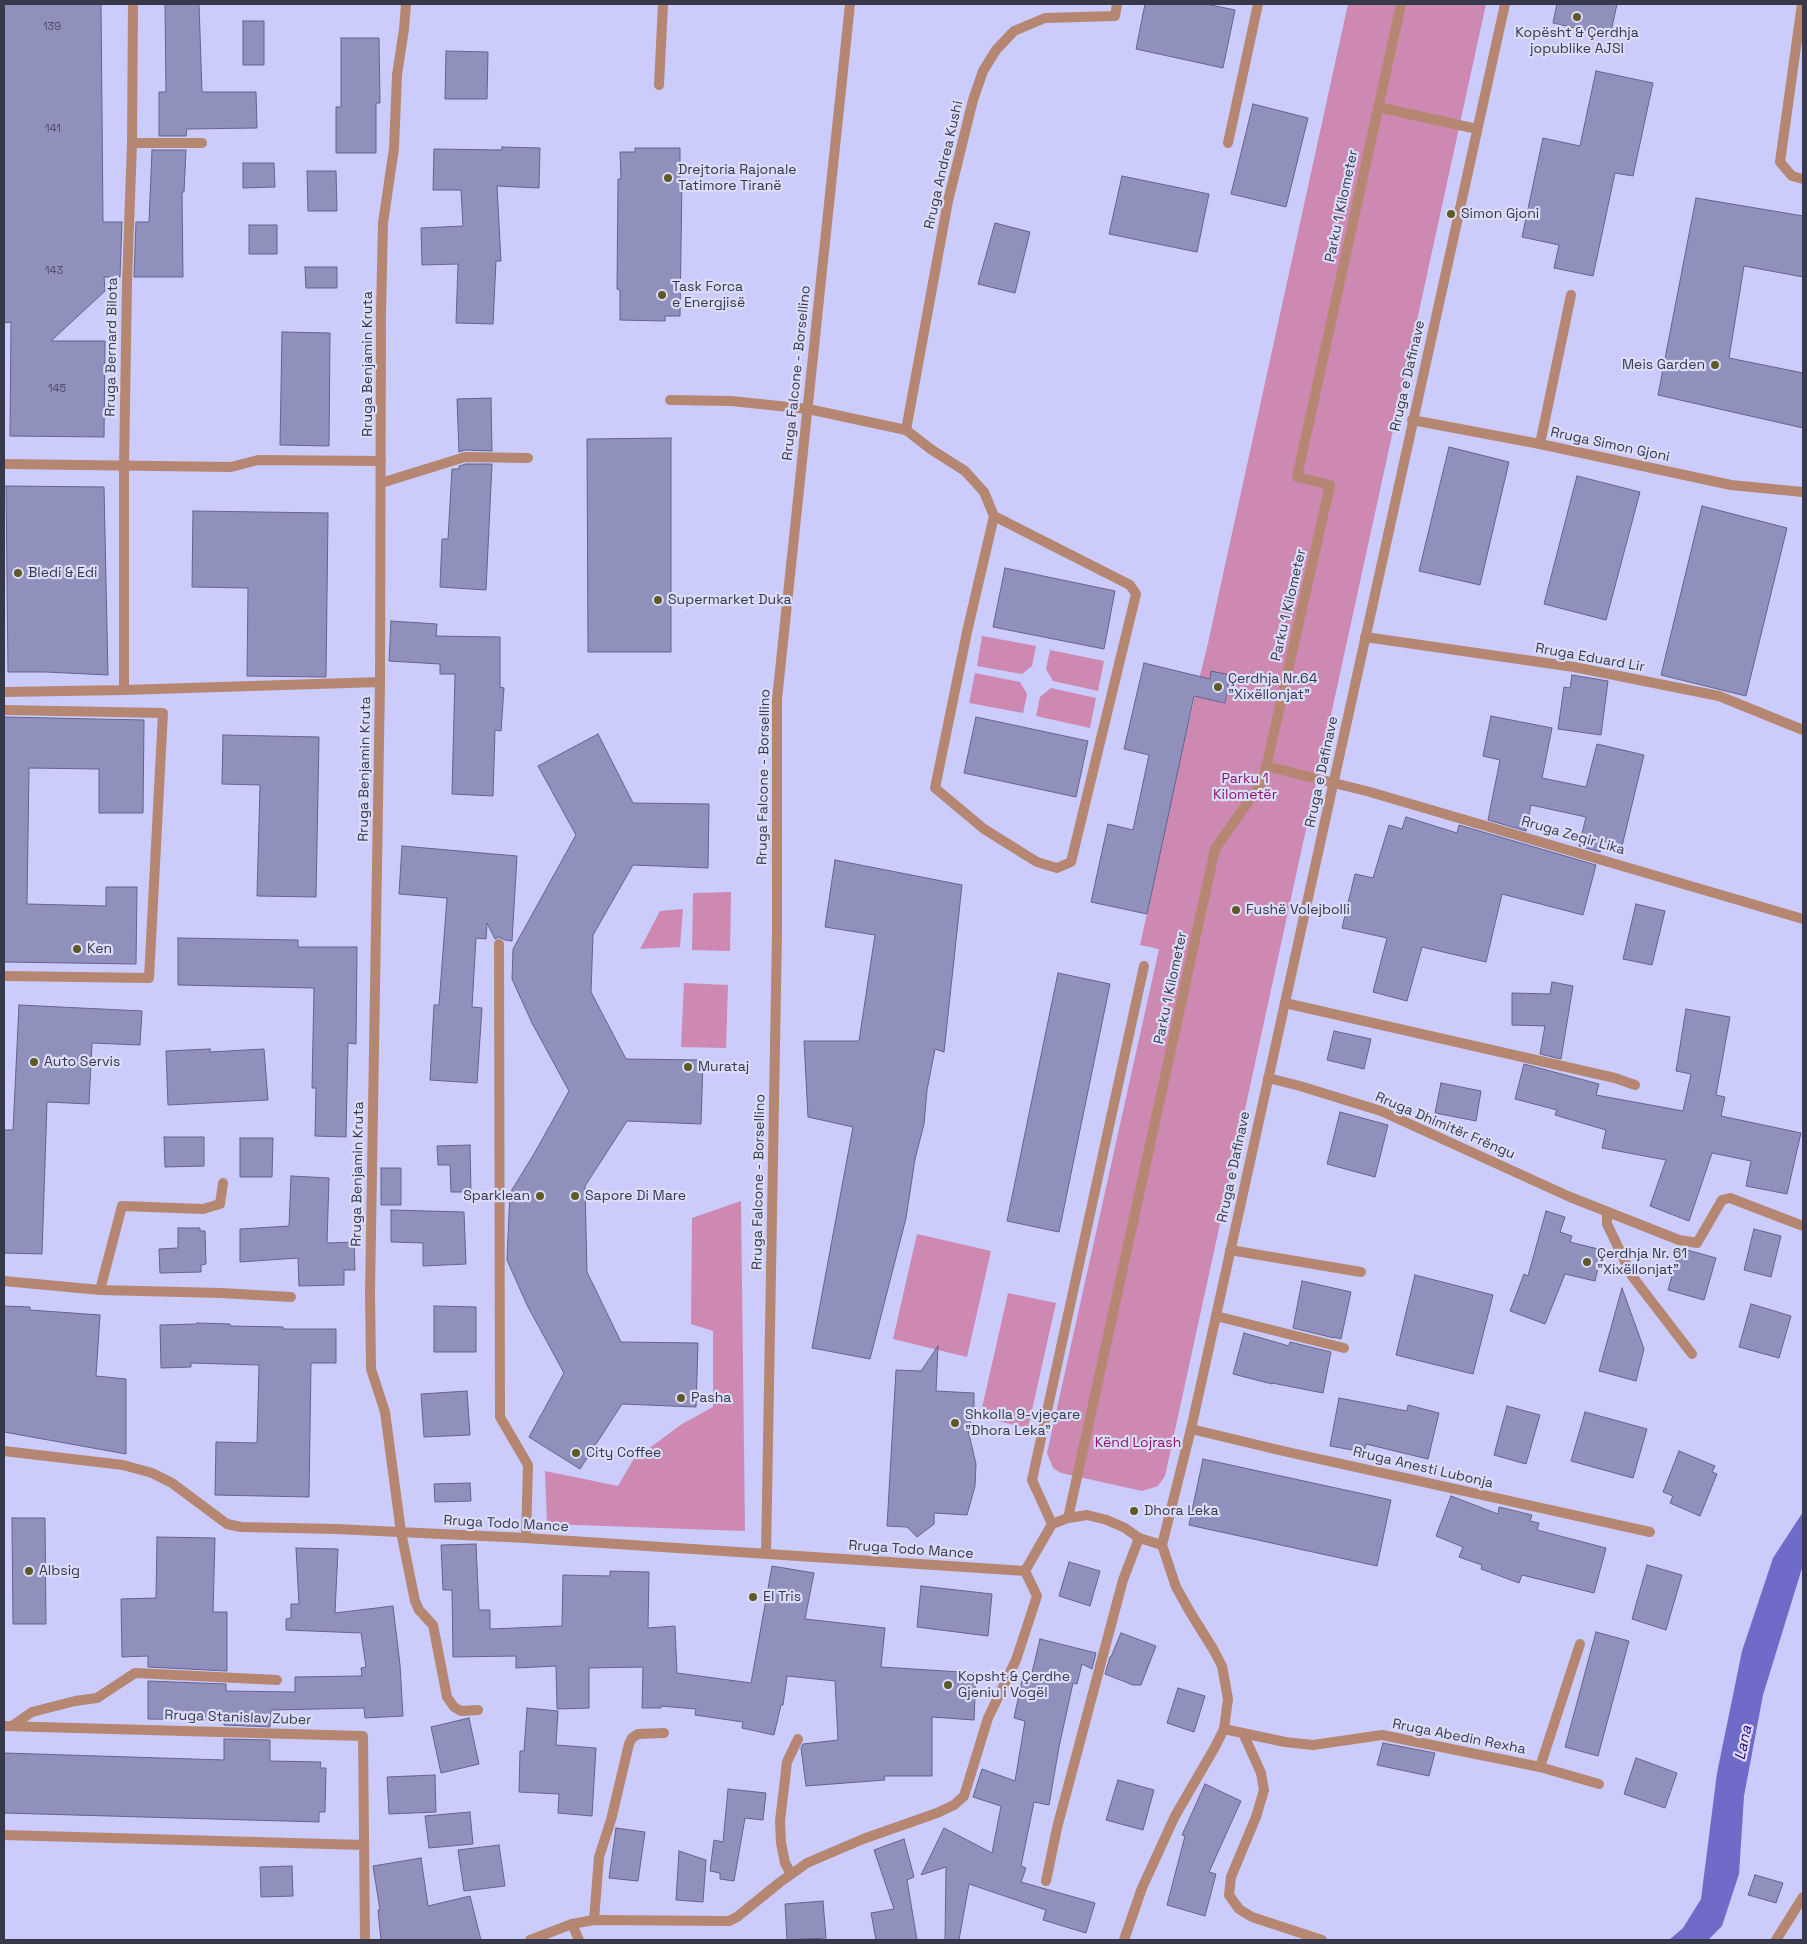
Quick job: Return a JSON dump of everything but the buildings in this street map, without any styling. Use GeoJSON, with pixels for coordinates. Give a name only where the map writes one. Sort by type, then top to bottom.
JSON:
{"type":"FeatureCollection","features":[{"type":"Feature","properties":{"kind":"street","name":"Rruga Bernard Bilota"},"geometry":{"type":"LineString","coordinates":[[124,690],[124,466],[127,283],[132,143],[133,4]]}},
{"type":"Feature","properties":{"kind":"street","name":"Rruga Benjamin Kruta"},"geometry":{"type":"LineString","coordinates":[[406,4],[397,75],[394,148],[384,224],[381,311],[380,682],[370,1284],[371,1369],[385,1412],[401,1532],[415,1601],[418,1610],[433,1625],[447,1697],[454,1707],[461,1711],[478,1710]]}},
{"type":"Feature","properties":{"kind":"street"},"geometry":{"type":"LineString","coordinates":[[659,85],[663,4]]}},
{"type":"Feature","properties":{"kind":"street","name":"Rruga Falcone - Borsellino"},"geometry":{"type":"LineString","coordinates":[[766,1554],[777,933],[777,698],[850,4]]}},
{"type":"Feature","properties":{"kind":"street","name":"Rruga Andrea Kushi"},"geometry":{"type":"LineString","coordinates":[[906,430],[948,201],[973,100],[983,71],[996,50],[1014,31],[1045,18],[1115,16],[1118,4]]}},
{"type":"Feature","properties":{"kind":"street"},"geometry":{"type":"LineString","coordinates":[[1228,143],[1258,4]]}},
{"type":"Feature","properties":{"kind":"street","name":"Parku 1 Kilometer"},"geometry":{"type":"LineString","coordinates":[[1068,1518],[1215,849],[1263,781],[1330,485],[1297,477],[1401,4]]}},
{"type":"Feature","properties":{"kind":"street","name":"Rruga e Dafinave"},"geometry":{"type":"LineString","coordinates":[[1162,1545],[1191,1429],[1505,4]]}},
{"type":"Feature","properties":{"kind":"street"},"geometry":{"type":"LineString","coordinates":[[1802,4],[1780,162],[1792,176],[1803,179]]}},
{"type":"Feature","properties":{"kind":"street"},"geometry":{"type":"LineString","coordinates":[[1378,107],[1478,129]]}},
{"type":"Feature","properties":{"kind":"street"},"geometry":{"type":"LineString","coordinates":[[132,143],[202,143]]}},
{"type":"Feature","properties":{"kind":"street"},"geometry":{"type":"LineString","coordinates":[[1540,444],[1571,295]]}},
{"type":"Feature","properties":{"kind":"street"},"geometry":{"type":"LineString","coordinates":[[670,400],[731,401],[808,408],[906,430],[932,450],[965,470],[984,492],[994,516],[967,632],[935,788],[984,829],[1037,862],[1056,868],[1071,862],[1136,594],[1130,584],[994,516]]}},
{"type":"Feature","properties":{"kind":"street","name":"Rruga Simon Gjoni"},"geometry":{"type":"LineString","coordinates":[[1412,420],[1540,444],[1731,485],[1803,492]]}},
{"type":"Feature","properties":{"kind":"street"},"geometry":{"type":"LineString","coordinates":[[381,483],[465,457],[528,458]]}},
{"type":"Feature","properties":{"kind":"street"},"geometry":{"type":"LineString","coordinates":[[4,464],[231,468],[258,460],[381,460]]}},
{"type":"Feature","properties":{"kind":"street","name":"Rruga Eduard Lir"},"geometry":{"type":"LineString","coordinates":[[1365,637],[1574,667],[1719,696],[1803,730]]}},
{"type":"Feature","properties":{"kind":"street"},"geometry":{"type":"LineString","coordinates":[[4,692],[380,682]]}},
{"type":"Feature","properties":{"kind":"street"},"geometry":{"type":"LineString","coordinates":[[4,710],[163,713],[149,978],[4,976]]}},
{"type":"Feature","properties":{"kind":"street","name":"Rruga Zeqir Lika"},"geometry":{"type":"LineString","coordinates":[[1266,766],[1334,782],[1803,919]]}},
{"type":"Feature","properties":{"kind":"street"},"geometry":{"type":"LineString","coordinates":[[499,944],[500,1417],[528,1465],[526,1538]]}},
{"type":"Feature","properties":{"kind":"street"},"geometry":{"type":"LineString","coordinates":[[1052,1524],[1032,1480],[1144,966]]}},
{"type":"Feature","properties":{"kind":"street"},"geometry":{"type":"LineString","coordinates":[[1285,1003],[1615,1078],[1635,1085]]}},
{"type":"Feature","properties":{"kind":"street","name":"Rruga Dhimitër Frëngu"},"geometry":{"type":"LineString","coordinates":[[1268,1078],[1381,1111],[1607,1212],[1679,1240],[1697,1243],[1722,1200],[1730,1198],[1803,1226]]}},
{"type":"Feature","properties":{"kind":"street"},"geometry":{"type":"LineString","coordinates":[[100,1290],[122,1206],[203,1209],[220,1204],[223,1183]]}},
{"type":"Feature","properties":{"kind":"street"},"geometry":{"type":"LineString","coordinates":[[1607,1212],[1607,1224],[1632,1276],[1692,1354]]}},
{"type":"Feature","properties":{"kind":"street"},"geometry":{"type":"LineString","coordinates":[[1230,1250],[1361,1272]]}},
{"type":"Feature","properties":{"kind":"street"},"geometry":{"type":"LineString","coordinates":[[4,1280],[100,1290],[291,1297]]}},
{"type":"Feature","properties":{"kind":"street"},"geometry":{"type":"LineString","coordinates":[[1216,1316],[1344,1348]]}},
{"type":"Feature","properties":{"kind":"street","name":"Rruga Anesti Lubonja"},"geometry":{"type":"LineString","coordinates":[[1191,1429],[1650,1532]]}},
{"type":"Feature","properties":{"kind":"street","name":"Rruga Todo Mance"},"geometry":{"type":"LineString","coordinates":[[4,1451],[123,1465],[152,1473],[172,1483],[227,1524],[241,1527],[526,1538],[1025,1571]]}},
{"type":"Feature","properties":{"kind":"street"},"geometry":{"type":"LineString","coordinates":[[530,1940],[572,1924],[594,1920],[729,1921],[737,1917],[790,1874],[807,1863],[863,1839],[937,1813],[954,1805],[964,1796],[988,1718],[1016,1660],[1037,1596],[1025,1571],[1052,1524],[1068,1518],[1087,1516],[1106,1520],[1125,1528],[1139,1538],[1162,1545],[1176,1587],[1222,1666],[1228,1699],[1224,1729],[1175,1816],[1142,1888],[1124,1940]]}},
{"type":"Feature","properties":{"kind":"street"},"geometry":{"type":"LineString","coordinates":[[1046,1881],[1057,1828],[1124,1580],[1139,1538]]}},
{"type":"Feature","properties":{"kind":"street"},"geometry":{"type":"LineString","coordinates":[[1540,1767],[1580,1644]]}},
{"type":"Feature","properties":{"kind":"street"},"geometry":{"type":"LineString","coordinates":[[8,1726],[32,1712],[75,1701],[97,1698],[135,1673],[277,1680]]}},
{"type":"Feature","properties":{"kind":"street","name":"Rruga Stanislav Zuber"},"geometry":{"type":"LineString","coordinates":[[8,1726],[363,1736],[365,1940]]}},
{"type":"Feature","properties":{"kind":"street","name":"Rruga Abedin Rexha"},"geometry":{"type":"LineString","coordinates":[[1224,1729],[1285,1742],[1313,1745],[1382,1735],[1540,1767],[1599,1784]]}},
{"type":"Feature","properties":{"kind":"street"},"geometry":{"type":"LineString","coordinates":[[594,1920],[599,1857],[611,1820],[628,1744],[638,1734],[664,1733]]}},
{"type":"Feature","properties":{"kind":"street"},"geometry":{"type":"LineString","coordinates":[[1244,1733],[1260,1774],[1264,1790],[1256,1817],[1231,1877],[1230,1896],[1239,1910],[1252,1917],[1322,1940]]}},
{"type":"Feature","properties":{"kind":"street"},"geometry":{"type":"LineString","coordinates":[[790,1874],[785,1863],[781,1843],[780,1820],[787,1762],[798,1739]]}},
{"type":"Feature","properties":{"kind":"street"},"geometry":{"type":"LineString","coordinates":[[4,1835],[364,1845]]}},
{"type":"Feature","properties":{"kind":"street"},"geometry":{"type":"LineString","coordinates":[[1776,1940],[1803,1897]]}},
{"type":"Feature","properties":{"kind":"street"},"geometry":{"type":"LineString","coordinates":[[572,1924],[579,1940]]}},
{"type":"Feature","properties":{"kind":"green space","name":"Parku 1 Kilometër"},"geometry":{"type":"Polygon","coordinates":[[[1348,4],[1486,4],[1165,1476],[1158,1486],[1142,1491],[1061,1473],[1053,1468],[1047,1453],[1159,949],[1140,945],[1179,761],[1208,643],[1348,4]]]}},
{"type":"Feature","properties":{"kind":"green space"},"geometry":{"type":"Polygon","coordinates":[[[982,636],[1036,646],[1032,666],[1022,674],[977,666],[982,636]]]}},
{"type":"Feature","properties":{"kind":"green space"},"geometry":{"type":"Polygon","coordinates":[[[1050,650],[1104,661],[1098,691],[1053,681],[1046,669],[1050,650]]]}},
{"type":"Feature","properties":{"kind":"green space"},"geometry":{"type":"Polygon","coordinates":[[[975,673],[1020,682],[1027,694],[1023,713],[969,703],[975,673]]]}},
{"type":"Feature","properties":{"kind":"green space"},"geometry":{"type":"Polygon","coordinates":[[[1051,688],[1096,698],[1090,728],[1036,716],[1040,697],[1051,688]]]}},
{"type":"Feature","properties":{"kind":"green space"},"geometry":{"type":"Polygon","coordinates":[[[731,892],[730,951],[692,950],[693,893],[731,892]]]}},
{"type":"Feature","properties":{"kind":"green space"},"geometry":{"type":"Polygon","coordinates":[[[683,909],[680,947],[640,949],[660,911],[683,909]]]}},
{"type":"Feature","properties":{"kind":"green space"},"geometry":{"type":"Polygon","coordinates":[[[684,983],[728,985],[726,1048],[681,1047],[684,983]]]}},
{"type":"Feature","properties":{"kind":"green space"},"geometry":{"type":"Polygon","coordinates":[[[741,1201],[745,1531],[547,1524],[545,1471],[618,1486],[633,1460],[682,1424],[713,1407],[713,1331],[691,1324],[692,1218],[741,1201]]]}},
{"type":"Feature","properties":{"kind":"green space"},"geometry":{"type":"Polygon","coordinates":[[[917,1234],[991,1251],[967,1357],[893,1339],[917,1234]]]}},
{"type":"Feature","properties":{"kind":"green space"},"geometry":{"type":"Polygon","coordinates":[[[1008,1293],[1056,1303],[1028,1428],[980,1417],[1008,1293]]]}},
{"type":"Feature","properties":{"kind":"water","name":"Lana"},"geometry":{"type":"Polygon","coordinates":[[[1803,1512],[1803,1565],[1763,1695],[1744,1796],[1739,1874],[1722,1926],[1708,1940],[1669,1940],[1683,1928],[1701,1899],[1717,1773],[1742,1651],[1773,1558],[1803,1512]]]}},
{"type":"Feature","properties":{"kind":"place","name":"Kopësht & Çerdhja jopublike AJSI"},"geometry":{"type":"Point","coordinates":[1577,17]}},
{"type":"Feature","properties":{"kind":"place","name":"Drejtoria Rajonale Tatimore Tiranë"},"geometry":{"type":"Point","coordinates":[668,178]}},
{"type":"Feature","properties":{"kind":"place","name":"Simon Gjoni"},"geometry":{"type":"Point","coordinates":[1451,214]}},
{"type":"Feature","properties":{"kind":"place","name":"Task Forca e Energjisë"},"geometry":{"type":"Point","coordinates":[662,295]}},
{"type":"Feature","properties":{"kind":"place","name":"Meis Garden"},"geometry":{"type":"Point","coordinates":[1715,365]}},
{"type":"Feature","properties":{"kind":"place","name":"Bledi & Edi"},"geometry":{"type":"Point","coordinates":[18,573]}},
{"type":"Feature","properties":{"kind":"place","name":"Supermarket Duka"},"geometry":{"type":"Point","coordinates":[658,600]}},
{"type":"Feature","properties":{"kind":"place","name":"Çerdhja Nr.64 \"Xixëllonjat\""},"geometry":{"type":"Point","coordinates":[1218,687]}},
{"type":"Feature","properties":{"kind":"place","name":"Fushë Volejbolli"},"geometry":{"type":"Point","coordinates":[1236,910]}},
{"type":"Feature","properties":{"kind":"place","name":"Ken"},"geometry":{"type":"Point","coordinates":[77,949]}},
{"type":"Feature","properties":{"kind":"place","name":"Auto Servis"},"geometry":{"type":"Point","coordinates":[34,1062]}},
{"type":"Feature","properties":{"kind":"place","name":"Murataj"},"geometry":{"type":"Point","coordinates":[688,1067]}},
{"type":"Feature","properties":{"kind":"place","name":"Sparklean"},"geometry":{"type":"Point","coordinates":[540,1196]}},
{"type":"Feature","properties":{"kind":"place","name":"Sapore Di Mare"},"geometry":{"type":"Point","coordinates":[575,1196]}},
{"type":"Feature","properties":{"kind":"place","name":"Çerdhja Nr. 61 \"Xixëllonjat\""},"geometry":{"type":"Point","coordinates":[1587,1262]}},
{"type":"Feature","properties":{"kind":"place","name":"Pasha"},"geometry":{"type":"Point","coordinates":[681,1398]}},
{"type":"Feature","properties":{"kind":"place","name":"Shkolla 9-vjeçare \"Dhora Leka\""},"geometry":{"type":"Point","coordinates":[955,1423]}},
{"type":"Feature","properties":{"kind":"place","name":"City Coffee"},"geometry":{"type":"Point","coordinates":[576,1453]}},
{"type":"Feature","properties":{"kind":"place","name":"Dhora Leka"},"geometry":{"type":"Point","coordinates":[1134,1511]}},
{"type":"Feature","properties":{"kind":"place","name":"Albsig"},"geometry":{"type":"Point","coordinates":[29,1571]}},
{"type":"Feature","properties":{"kind":"place","name":"El Tris"},"geometry":{"type":"Point","coordinates":[753,1597]}},
{"type":"Feature","properties":{"kind":"place","name":"Kopsht & Çerdhe Gjeniu i Vogël"},"geometry":{"type":"Point","coordinates":[948,1685]}},
{"type":"Feature","properties":{"kind":"park label","name":"Kënd Lojrash"},"geometry":{"type":"Point","coordinates":[1138,1443]}}]}
